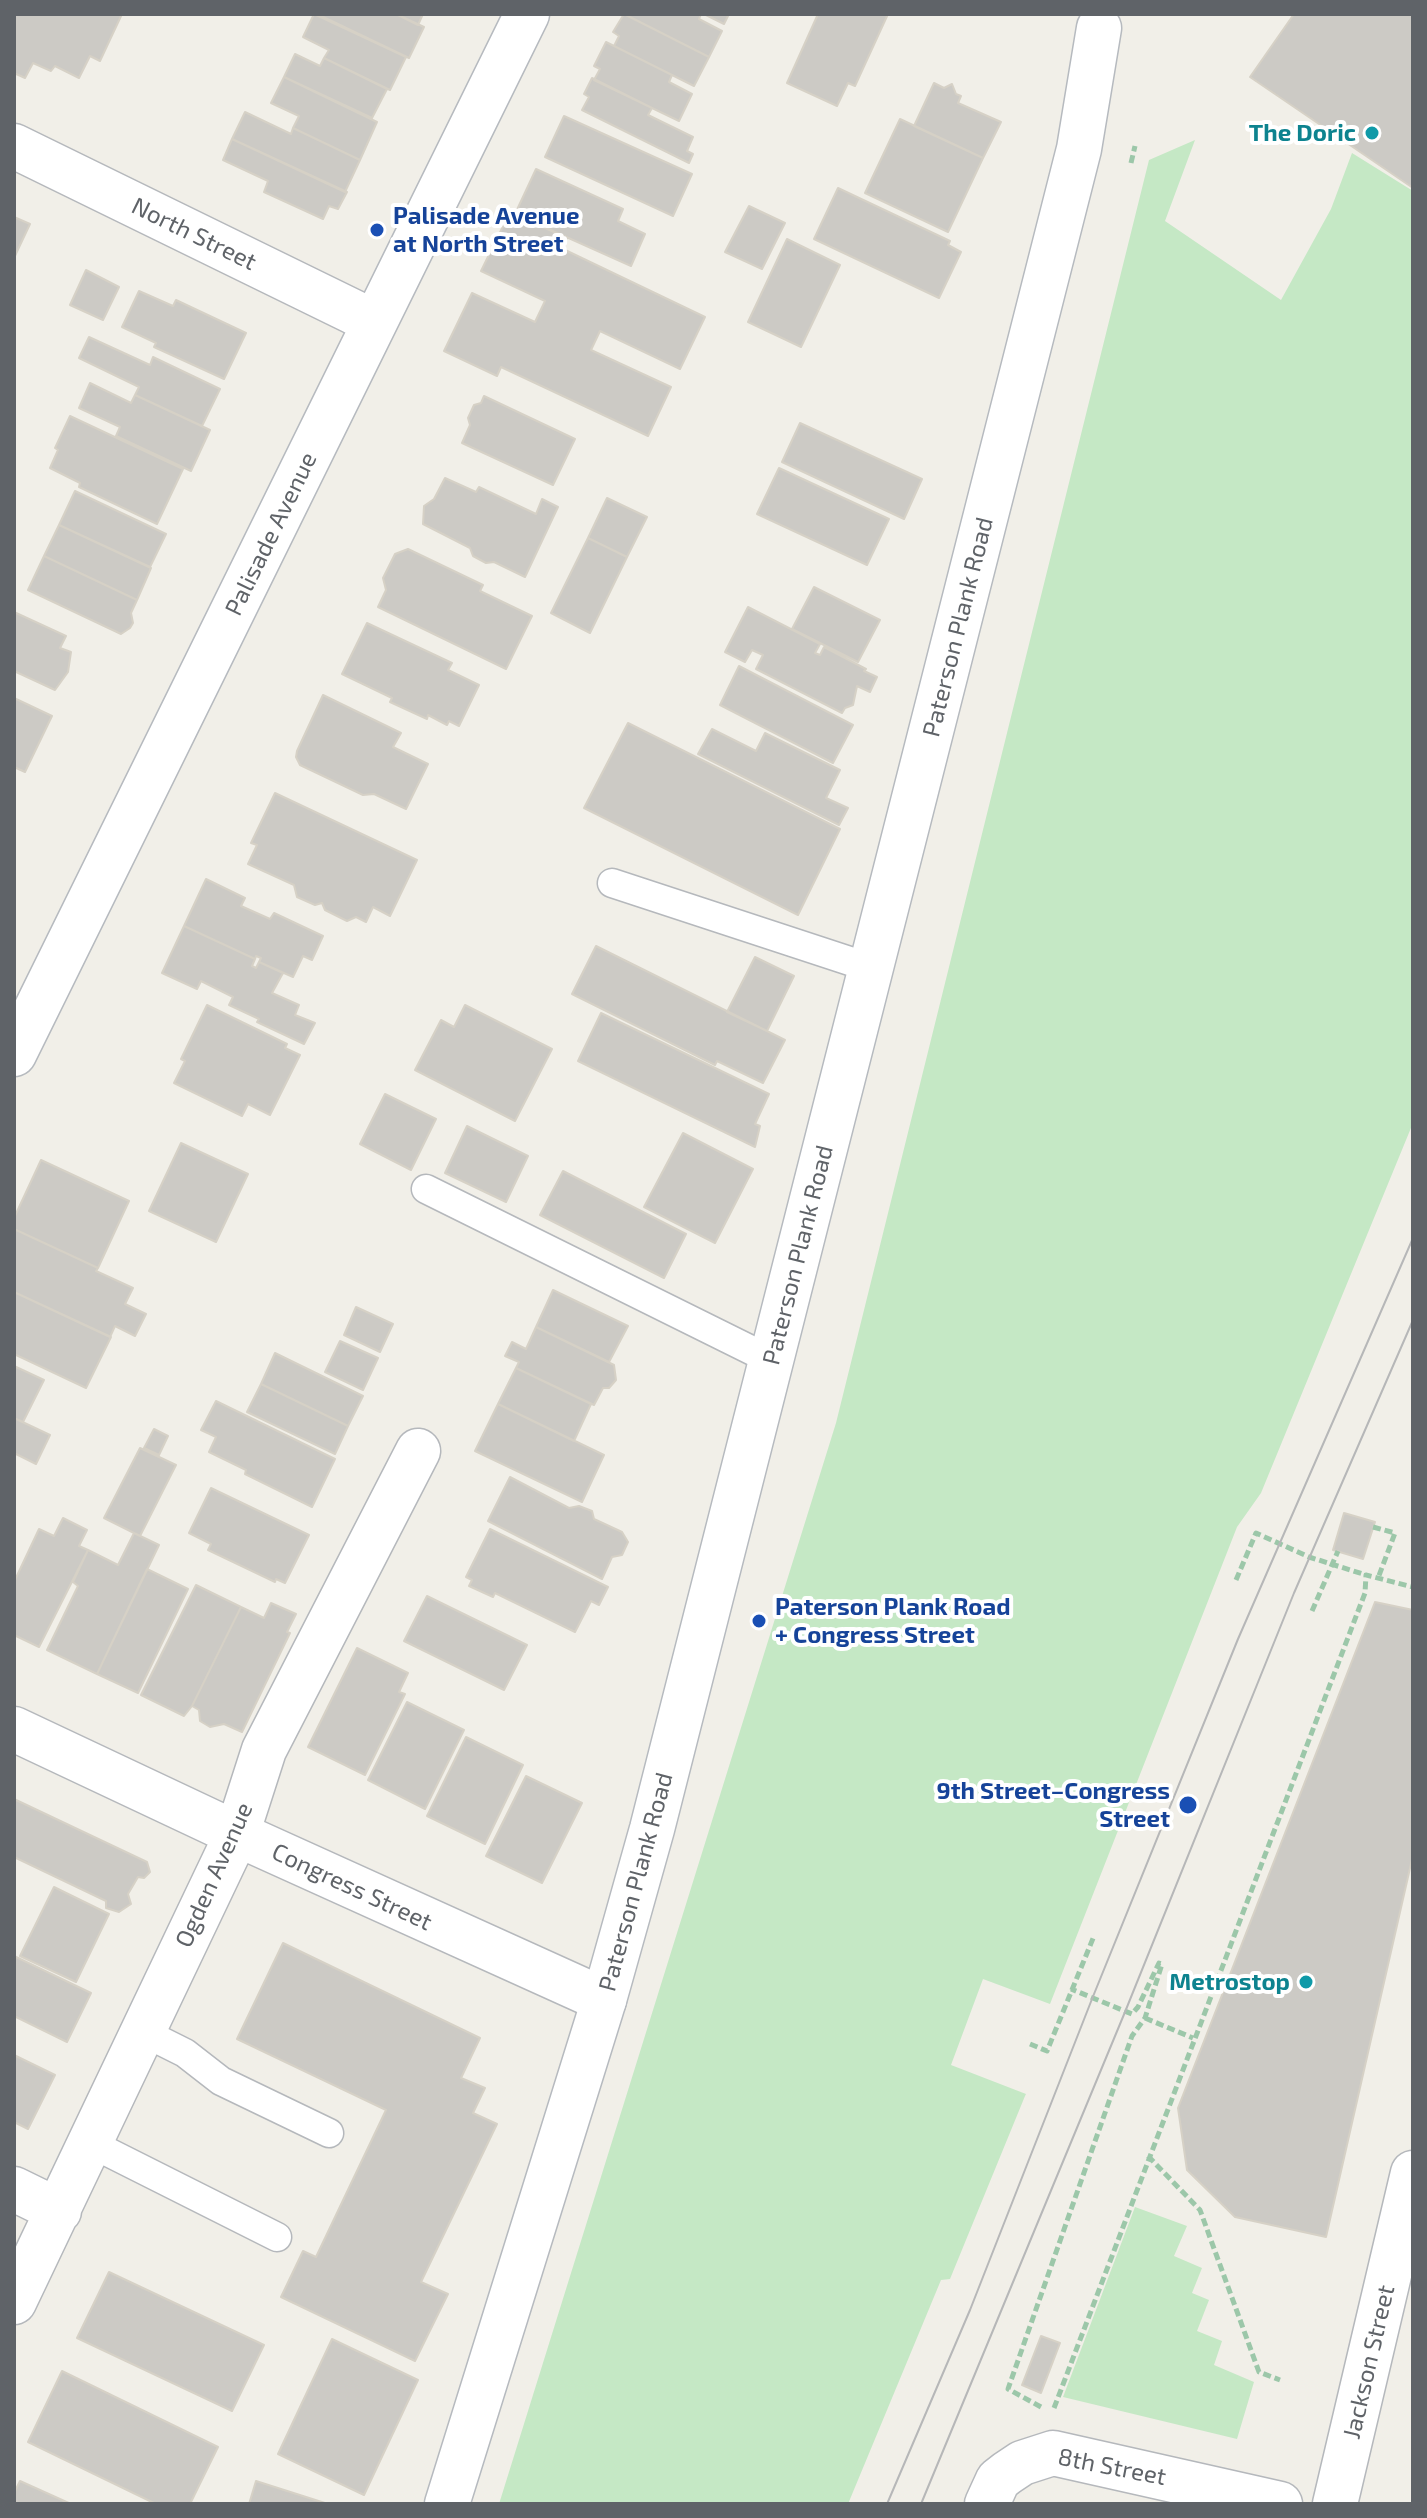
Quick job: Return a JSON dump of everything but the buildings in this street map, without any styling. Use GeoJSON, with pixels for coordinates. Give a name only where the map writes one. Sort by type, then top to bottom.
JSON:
{"type":"FeatureCollection","features":[{"type":"Feature","properties":{"kind":"main road","name":"Palisade Avenue"},"geometry":{"type":"LineString","coordinates":[[14,1054],[527,14]]}},
{"type":"Feature","properties":{"kind":"main road","name":"Paterson Plank Road"},"geometry":{"type":"LineString","coordinates":[[447,2504],[604,2000],[652,1829],[1079,149],[1093,19]]}},
{"type":"Feature","properties":{"kind":"main road","name":"North Street"},"geometry":{"type":"LineString","coordinates":[[14,146],[374,322]]}},
{"type":"Feature","properties":{"kind":"main road","name":"Ogden Avenue"},"geometry":{"type":"LineString","coordinates":[[14,2302],[237,1834],[264,1750],[418,1451]]}},
{"type":"Feature","properties":{"kind":"main road","name":"Congress Street"},"geometry":{"type":"LineString","coordinates":[[14,1729],[604,2000]]}},
{"type":"Feature","properties":{"kind":"main road","name":"Jackson Street"},"geometry":{"type":"LineString","coordinates":[[1335,2504],[1413,2173]]}},
{"type":"Feature","properties":{"kind":"main road"},"geometry":{"type":"LineString","coordinates":[[14,2189],[59,2211]]}},
{"type":"Feature","properties":{"kind":"main road","name":"8th Street"},"geometry":{"type":"LineString","coordinates":[[987,2504],[998,2480],[1022,2463],[1053,2453],[1280,2504]]}},
{"type":"Feature","properties":{"kind":"lane"},"geometry":{"type":"LineString","coordinates":[[612,883],[871,968]]}},
{"type":"Feature","properties":{"kind":"lane"},"geometry":{"type":"LineString","coordinates":[[426,1189],[771,1360]]}},
{"type":"Feature","properties":{"kind":"lane"},"geometry":{"type":"LineString","coordinates":[[143,2032],[185,2053],[221,2081],[329,2133]]}},
{"type":"Feature","properties":{"kind":"lane"},"geometry":{"type":"LineString","coordinates":[[90,2143],[277,2237]]}},
{"type":"Feature","properties":{"kind":"path"},"geometry":{"type":"LineString","coordinates":[[1131,163],[1135,146]]}},
{"type":"Feature","properties":{"kind":"path"},"geometry":{"type":"LineString","coordinates":[[1373,1527],[1395,1533],[1378,1578]]}},
{"type":"Feature","properties":{"kind":"path"},"geometry":{"type":"LineString","coordinates":[[1236,1580],[1256,1533],[1332,1564],[1413,1587]]}},
{"type":"Feature","properties":{"kind":"path"},"geometry":{"type":"LineString","coordinates":[[1312,1611],[1338,1551]]}},
{"type":"Feature","properties":{"kind":"path"},"geometry":{"type":"LineString","coordinates":[[1071,1989],[1132,2014],[1159,1963],[1162,1964],[1145,2018],[1132,2036],[1008,2389],[1052,2413],[1365,1593],[1366,1575]]}},
{"type":"Feature","properties":{"kind":"path"},"geometry":{"type":"LineString","coordinates":[[1030,2044],[1047,2051],[1094,1936]]}},
{"type":"Feature","properties":{"kind":"path"},"geometry":{"type":"LineString","coordinates":[[1145,2018],[1193,2038]]}},
{"type":"Feature","properties":{"kind":"path"},"geometry":{"type":"LineString","coordinates":[[1148,2156],[1200,2210],[1259,2372],[1280,2380]]}},
{"type":"Feature","properties":{"kind":"green space"},"geometry":{"type":"Polygon","coordinates":[[[1195,140],[1165,221],[1281,300],[1331,209],[1352,153],[1413,191],[1413,1123],[1261,1493],[1237,1527],[1050,2004],[983,1979],[951,2065],[1026,2094],[950,2279],[941,2280],[848,2504],[499,2504],[836,1423],[1149,160],[1195,140]]]}},
{"type":"Feature","properties":{"kind":"green space"},"geometry":{"type":"Polygon","coordinates":[[[1135,2207],[1187,2226],[1174,2256],[1202,2268],[1192,2293],[1209,2300],[1197,2331],[1222,2341],[1214,2365],[1254,2382],[1237,2439],[1063,2397],[1135,2207]]]}},
{"type":"Feature","properties":{"kind":"tram line"},"geometry":{"type":"LineString","coordinates":[[887,2504],[970,2310],[1238,1639],[1413,1238]]}},
{"type":"Feature","properties":{"kind":"tram line"},"geometry":{"type":"LineString","coordinates":[[921,2504],[1294,1593],[1413,1320]]}},
{"type":"Feature","properties":{"kind":"place","name":"The Doric"},"geometry":{"type":"Point","coordinates":[1372,133]}},
{"type":"Feature","properties":{"kind":"place","name":"Palisade Avenue at North Street"},"geometry":{"type":"Point","coordinates":[377,230]}},
{"type":"Feature","properties":{"kind":"place","name":"Paterson Plank Road + Congress Street"},"geometry":{"type":"Point","coordinates":[759,1621]}},
{"type":"Feature","properties":{"kind":"place","name":"9th Street–Congress Street"},"geometry":{"type":"Point","coordinates":[1188,1805]}},
{"type":"Feature","properties":{"kind":"place","name":"Metrostop"},"geometry":{"type":"Point","coordinates":[1306,1982]}}]}
